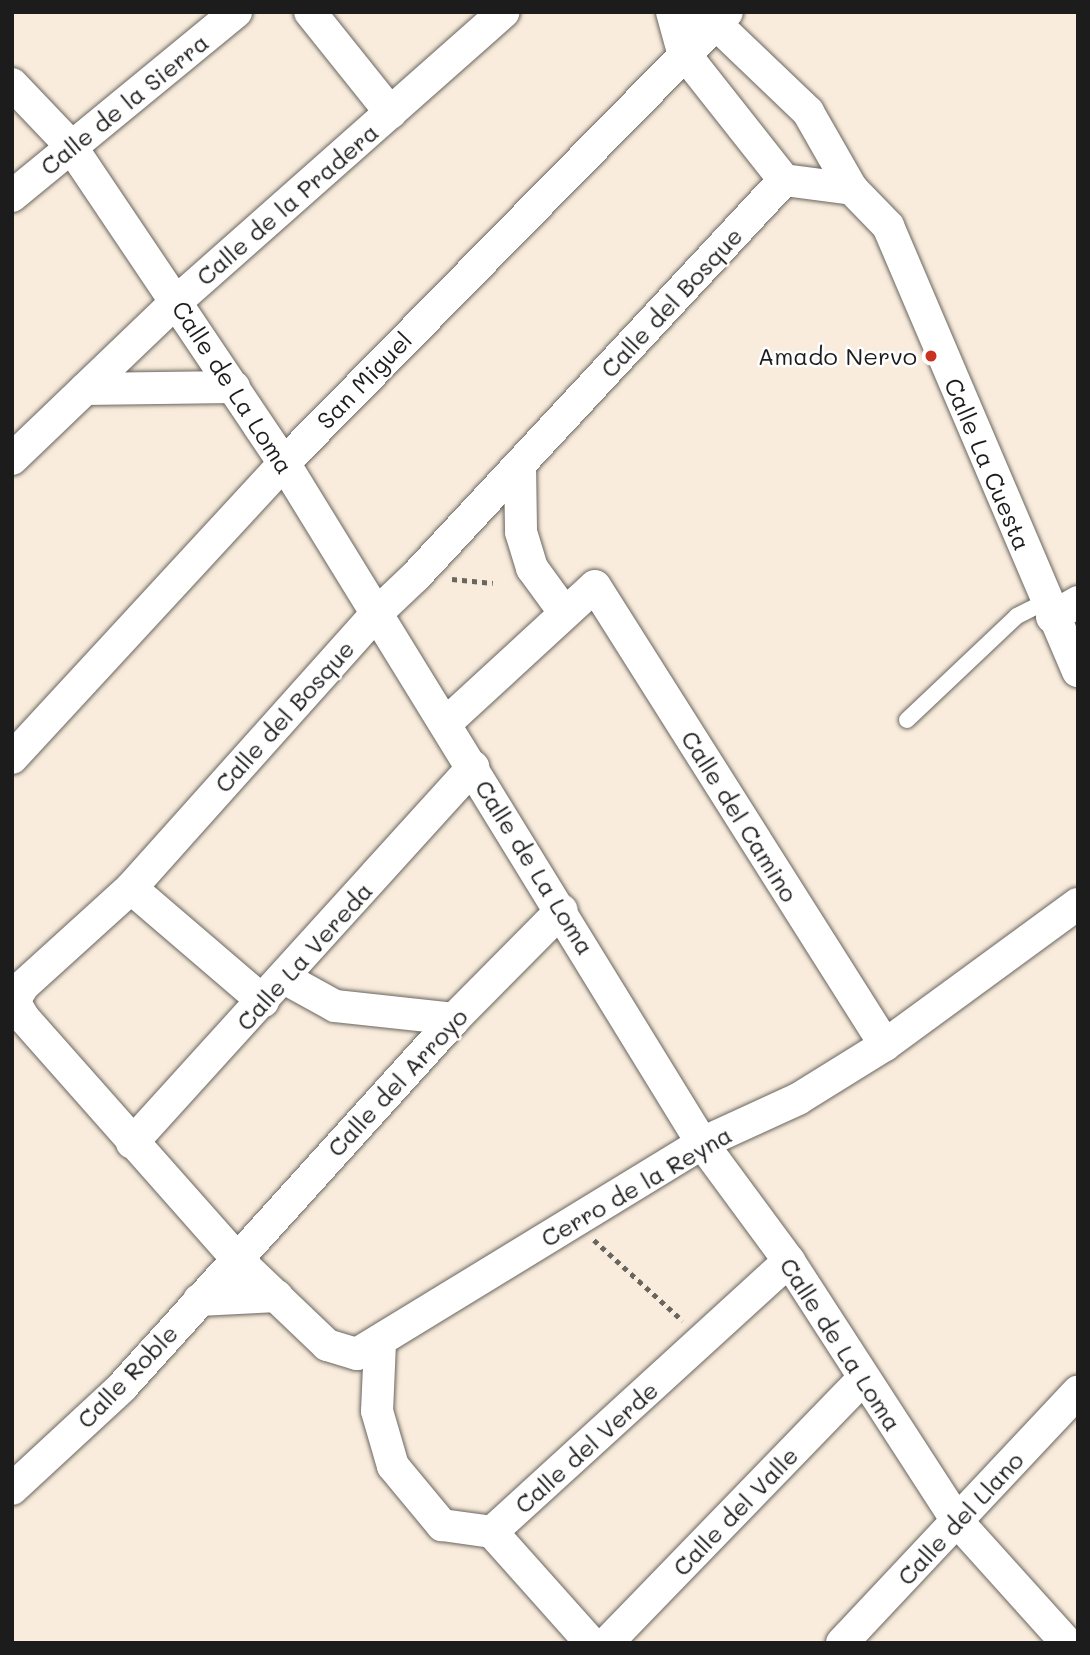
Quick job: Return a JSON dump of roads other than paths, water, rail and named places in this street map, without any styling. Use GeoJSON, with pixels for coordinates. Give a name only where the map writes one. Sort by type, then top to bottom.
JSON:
{"type":"FeatureCollection","features":[{"type":"Feature","properties":{"kind":"street","name":"Calle de la Sierra"},"geometry":{"type":"LineString","coordinates":[[12,196],[70,145],[236,12]]}},
{"type":"Feature","properties":{"kind":"street"},"geometry":{"type":"LineString","coordinates":[[310,12],[391,113]]}},
{"type":"Feature","properties":{"kind":"street","name":"Calle de la Pradera"},"geometry":{"type":"LineString","coordinates":[[12,459],[177,302],[504,12]]}},
{"type":"Feature","properties":{"kind":"street"},"geometry":{"type":"LineString","coordinates":[[721,18],[673,13],[683,52],[784,180],[852,189]]}},
{"type":"Feature","properties":{"kind":"street","name":"San Miguel"},"geometry":{"type":"LineString","coordinates":[[12,758],[284,463],[683,52],[721,18]]}},
{"type":"Feature","properties":{"kind":"street","name":"Calle La Cuesta"},"geometry":{"type":"LineString","coordinates":[[721,18],[808,113],[852,189],[888,226],[1059,607],[1078,671]]}},
{"type":"Feature","properties":{"kind":"street","name":"Calle de La Loma"},"geometry":{"type":"LineString","coordinates":[[12,84],[70,145],[284,463],[562,910],[702,1143],[789,1261],[957,1521],[1069,1643]]}},
{"type":"Feature","properties":{"kind":"street","name":"Calle del Bosque"},"geometry":{"type":"LineString","coordinates":[[236,1258],[132,1143],[13,1001],[23,986],[131,888],[377,613],[520,465],[784,180]]}},
{"type":"Feature","properties":{"kind":"street"},"geometry":{"type":"LineString","coordinates":[[85,389],[234,387]]}},
{"type":"Feature","properties":{"kind":"street"},"geometry":{"type":"LineString","coordinates":[[446,723],[564,612],[532,568],[521,532],[520,465]]}},
{"type":"Feature","properties":{"kind":"street","name":"Calle del Camino"},"geometry":{"type":"LineString","coordinates":[[564,612],[595,586],[885,1045]]}},
{"type":"Feature","properties":{"kind":"street","name":"Calle La Vereda"},"geometry":{"type":"LineString","coordinates":[[132,1143],[286,979],[473,768]]}},
{"type":"Feature","properties":{"kind":"street"},"geometry":{"type":"LineString","coordinates":[[131,888],[263,1001]]}},
{"type":"Feature","properties":{"kind":"street","name":"Cerro de la Reyna"},"geometry":{"type":"LineString","coordinates":[[236,1258],[327,1345],[357,1354],[380,1343],[572,1221],[702,1143],[798,1099],[885,1045],[1078,904]]}},
{"type":"Feature","properties":{"kind":"street","name":"Calle del Arroyo"},"geometry":{"type":"LineString","coordinates":[[236,1258],[454,1019],[562,910]]}},
{"type":"Feature","properties":{"kind":"street"},"geometry":{"type":"LineString","coordinates":[[286,979],[335,1006],[454,1019]]}},
{"type":"Feature","properties":{"kind":"street","name":"Calle Roble"},"geometry":{"type":"LineString","coordinates":[[12,1489],[121,1388],[236,1258]]}},
{"type":"Feature","properties":{"kind":"street","name":"Calle del Verde"},"geometry":{"type":"LineString","coordinates":[[591,1643],[492,1532],[789,1261]]}},
{"type":"Feature","properties":{"kind":"street"},"geometry":{"type":"LineString","coordinates":[[199,1300],[276,1296]]}},
{"type":"Feature","properties":{"kind":"street"},"geometry":{"type":"LineString","coordinates":[[380,1343],[377,1410],[393,1466],[442,1525],[492,1532]]}},
{"type":"Feature","properties":{"kind":"street","name":"Calle del Valle"},"geometry":{"type":"LineString","coordinates":[[607,1643],[863,1379]]}},
{"type":"Feature","properties":{"kind":"street","name":"Calle del Llano"},"geometry":{"type":"LineString","coordinates":[[842,1643],[1078,1392]]}},
{"type":"Feature","properties":{"kind":"street"},"geometry":{"type":"LineString","coordinates":[[1069,1643],[1078,1634]]}},
{"type":"Feature","properties":{"kind":"lane"},"geometry":{"type":"LineString","coordinates":[[907,720],[1017,616],[1059,607]]}},
{"type":"Feature","properties":{"kind":"place","name":"Amado Nervo"},"geometry":{"type":"Point","coordinates":[931,356]}}]}
